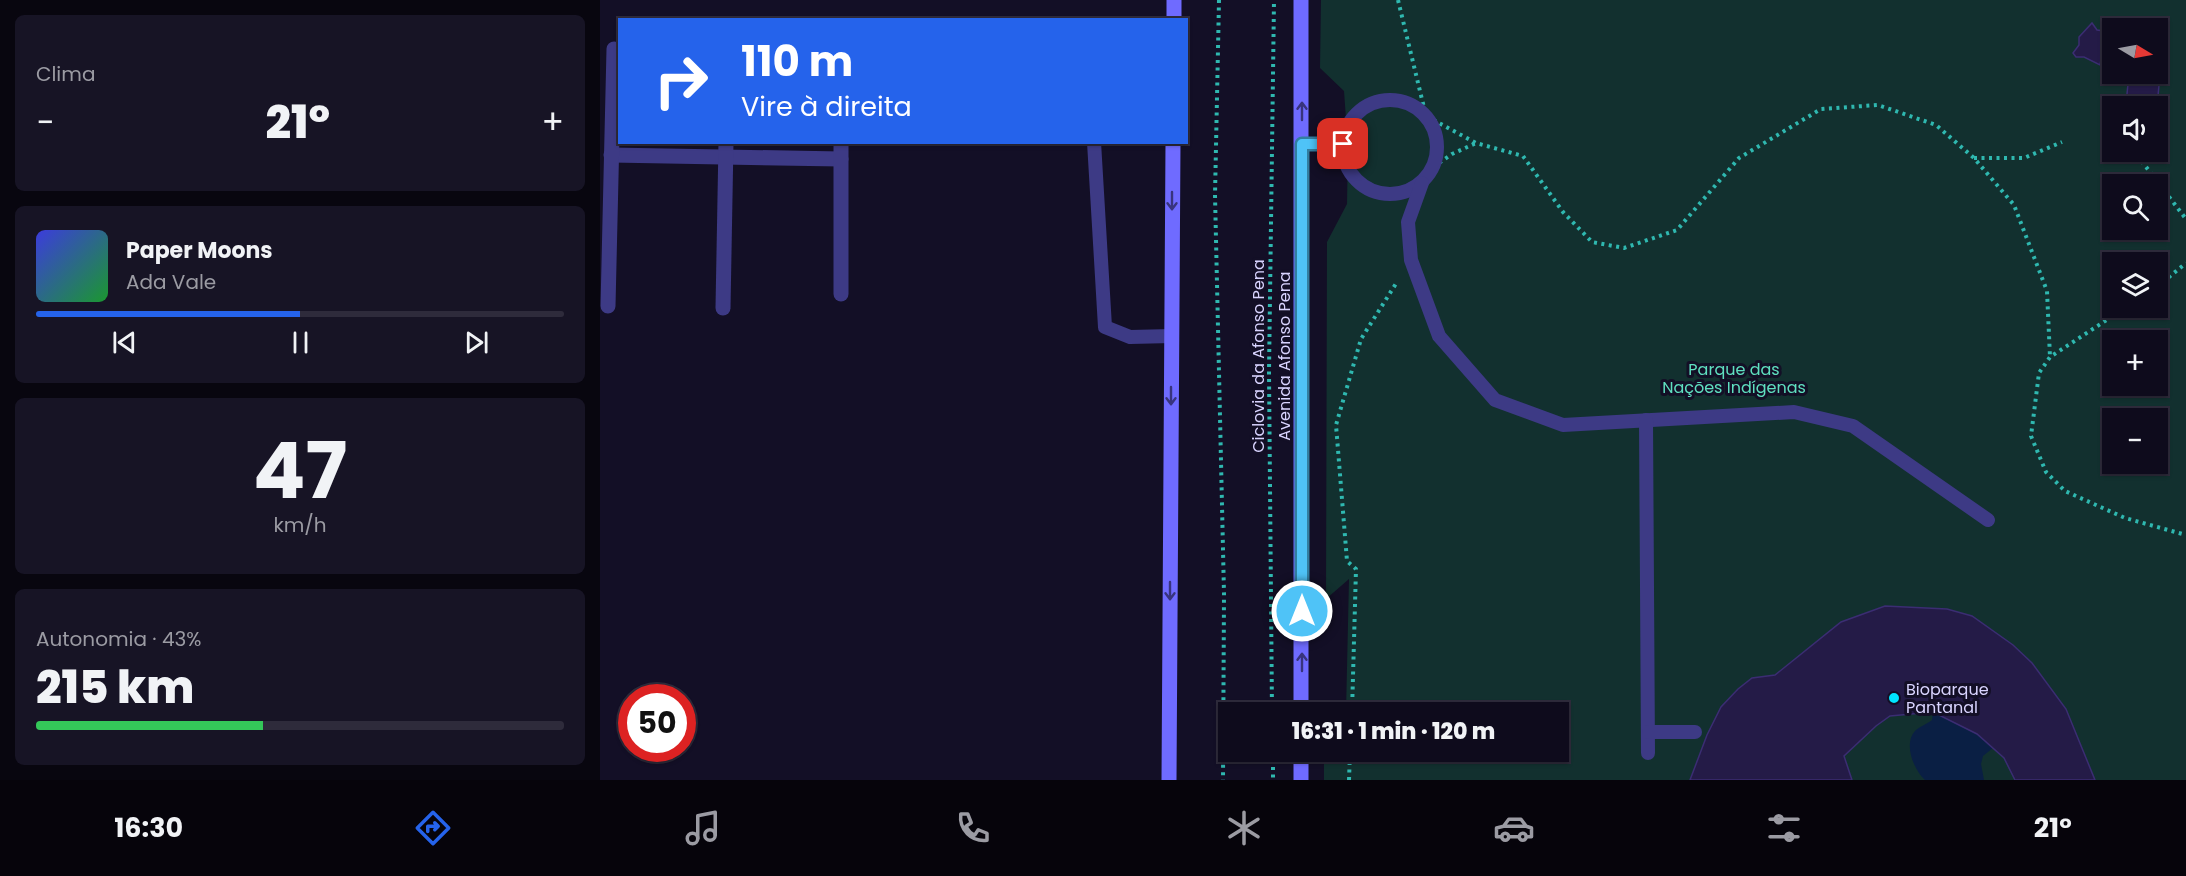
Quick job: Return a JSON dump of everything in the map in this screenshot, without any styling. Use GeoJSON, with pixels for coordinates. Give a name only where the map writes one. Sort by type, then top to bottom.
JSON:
{"type":"FeatureCollection","features":[{"type":"Feature","properties":{"kind":"main road"},"geometry":{"type":"LineString","coordinates":[[1174,0],[1174,18]]}},
{"type":"Feature","properties":{"kind":"main road","name":"Avenida Afonso Pena"},"geometry":{"type":"LineString","coordinates":[[1301,0],[1301,702]]}},
{"type":"Feature","properties":{"kind":"main road"},"geometry":{"type":"LineString","coordinates":[[1169,780],[1173,144]]}},
{"type":"Feature","properties":{"kind":"main road"},"geometry":{"type":"LineString","coordinates":[[1301,762],[1301,780]]}},
{"type":"Feature","properties":{"kind":"street"},"geometry":{"type":"LineString","coordinates":[[608,306],[611,155],[606,119],[614,49]]}},
{"type":"Feature","properties":{"kind":"street"},"geometry":{"type":"LineString","coordinates":[[841,144],[841,294]]}},
{"type":"Feature","properties":{"kind":"street"},"geometry":{"type":"LineString","coordinates":[[611,155],[726,150],[841,159]]}},
{"type":"Feature","properties":{"kind":"street"},"geometry":{"type":"LineString","coordinates":[[723,308],[726,150]]}},
{"type":"Feature","properties":{"kind":"lane"},"geometry":{"type":"LineString","coordinates":[[1422,183],[1406,192],[1387,194],[1370,190],[1355,178],[1346,163],[1343,144],[1348,126],[1359,112],[1375,102],[1393,100],[1411,104],[1426,116],[1435,132],[1437,150],[1433,168],[1422,183],[1408,222],[1411,260],[1439,336],[1495,400],[1563,425],[1794,412],[1853,426],[1988,520]]}},
{"type":"Feature","properties":{"kind":"lane"},"geometry":{"type":"LineString","coordinates":[[1094,144],[1105,327],[1130,337],[1172,336]]}},
{"type":"Feature","properties":{"kind":"lane"},"geometry":{"type":"LineString","coordinates":[[1302,144],[1343,144]]}},
{"type":"Feature","properties":{"kind":"lane"},"geometry":{"type":"LineString","coordinates":[[1646,420],[1648,753]]}},
{"type":"Feature","properties":{"kind":"lane"},"geometry":{"type":"LineString","coordinates":[[1649,732],[1695,732]]}},
{"type":"Feature","properties":{"kind":"path"},"geometry":{"type":"LineString","coordinates":[[1219,0],[1215,195],[1224,594],[1223,780]]}},
{"type":"Feature","properties":{"kind":"path","name":"Ciclovia da Afonso Pena"},"geometry":{"type":"LineString","coordinates":[[1272,702],[1269,372],[1274,0]]}},
{"type":"Feature","properties":{"kind":"path"},"geometry":{"type":"LineString","coordinates":[[1398,0],[1426,116],[1476,142],[1522,156],[1563,212],[1592,242],[1624,248],[1677,230],[1739,158],[1821,110],[1878,105],[1936,124],[1974,158],[2014,205],[2047,291],[2050,357]]}},
{"type":"Feature","properties":{"kind":"path"},"geometry":{"type":"LineString","coordinates":[[1433,168],[1459,150],[1476,142]]}},
{"type":"Feature","properties":{"kind":"path"},"geometry":{"type":"LineString","coordinates":[[1974,158],[2024,158],[2062,142]]}},
{"type":"Feature","properties":{"kind":"path"},"geometry":{"type":"LineString","coordinates":[[2142,162],[2186,219]]}},
{"type":"Feature","properties":{"kind":"path"},"geometry":{"type":"LineString","coordinates":[[1352,702],[1356,569],[1347,561],[1336,425],[1361,339],[1411,260]]}},
{"type":"Feature","properties":{"kind":"path"},"geometry":{"type":"LineString","coordinates":[[2168,278],[2186,263]]}},
{"type":"Feature","properties":{"kind":"path"},"geometry":{"type":"LineString","coordinates":[[2110,318],[2050,357],[2039,373],[2031,436],[2046,472],[2065,491],[2125,518],[2186,535]]}},
{"type":"Feature","properties":{"kind":"path"},"geometry":{"type":"LineString","coordinates":[[1273,762],[1273,780]]}},
{"type":"Feature","properties":{"kind":"path"},"geometry":{"type":"LineString","coordinates":[[1349,780],[1350,762]]}},
{"type":"Feature","properties":{"kind":"green space","name":"Parque das Nações Indígenas"},"geometry":{"type":"Polygon","coordinates":[[[1321,0],[2186,0],[2186,780],[1324,780],[1324,762],[1569,762],[1569,702],[1346,702],[1349,579],[1326,599],[1327,242],[1347,204],[1348,147],[1344,91],[1320,68],[1321,0]]]}},
{"type":"Feature","properties":{"kind":"water"},"geometry":{"type":"Polygon","coordinates":[[[1933,712],[1977,734],[1993,748],[1983,756],[1981,764],[1984,780],[1925,780],[1921,776],[1911,757],[1910,743],[1915,731],[1932,720],[1933,712]]]}},
{"type":"Feature","properties":{"kind":"building"},"geometry":{"type":"Polygon","coordinates":[[[2092,23],[2097,30],[2102,31],[2100,65],[2084,57],[2076,57],[2073,53],[2079,45],[2079,37],[2092,23]]]}},
{"type":"Feature","properties":{"kind":"building"},"geometry":{"type":"Polygon","coordinates":[[[2128,84],[2159,84],[2158,96],[2127,96],[2128,84]]]}},
{"type":"Feature","properties":{"kind":"building","name":"Bioparque Pantanal"},"geometry":{"type":"Polygon","coordinates":[[[1885,606],[1947,609],[1972,616],[2013,645],[2032,663],[2066,709],[2095,780],[2015,780],[2004,758],[1977,734],[1933,712],[1890,716],[1876,726],[1844,756],[1852,780],[1690,780],[1707,735],[1721,707],[1738,689],[1752,678],[1775,675],[1841,622],[1885,606]]]}},
{"type":"Feature","properties":{"kind":"place","name":"Bioparque Pantanal"},"geometry":{"type":"Point","coordinates":[1894,698]}},
{"type":"Feature","properties":{"kind":"route"},"geometry":{"type":"LineString","coordinates":[[1302,611],[1302,144],[1343,144]]}}]}
